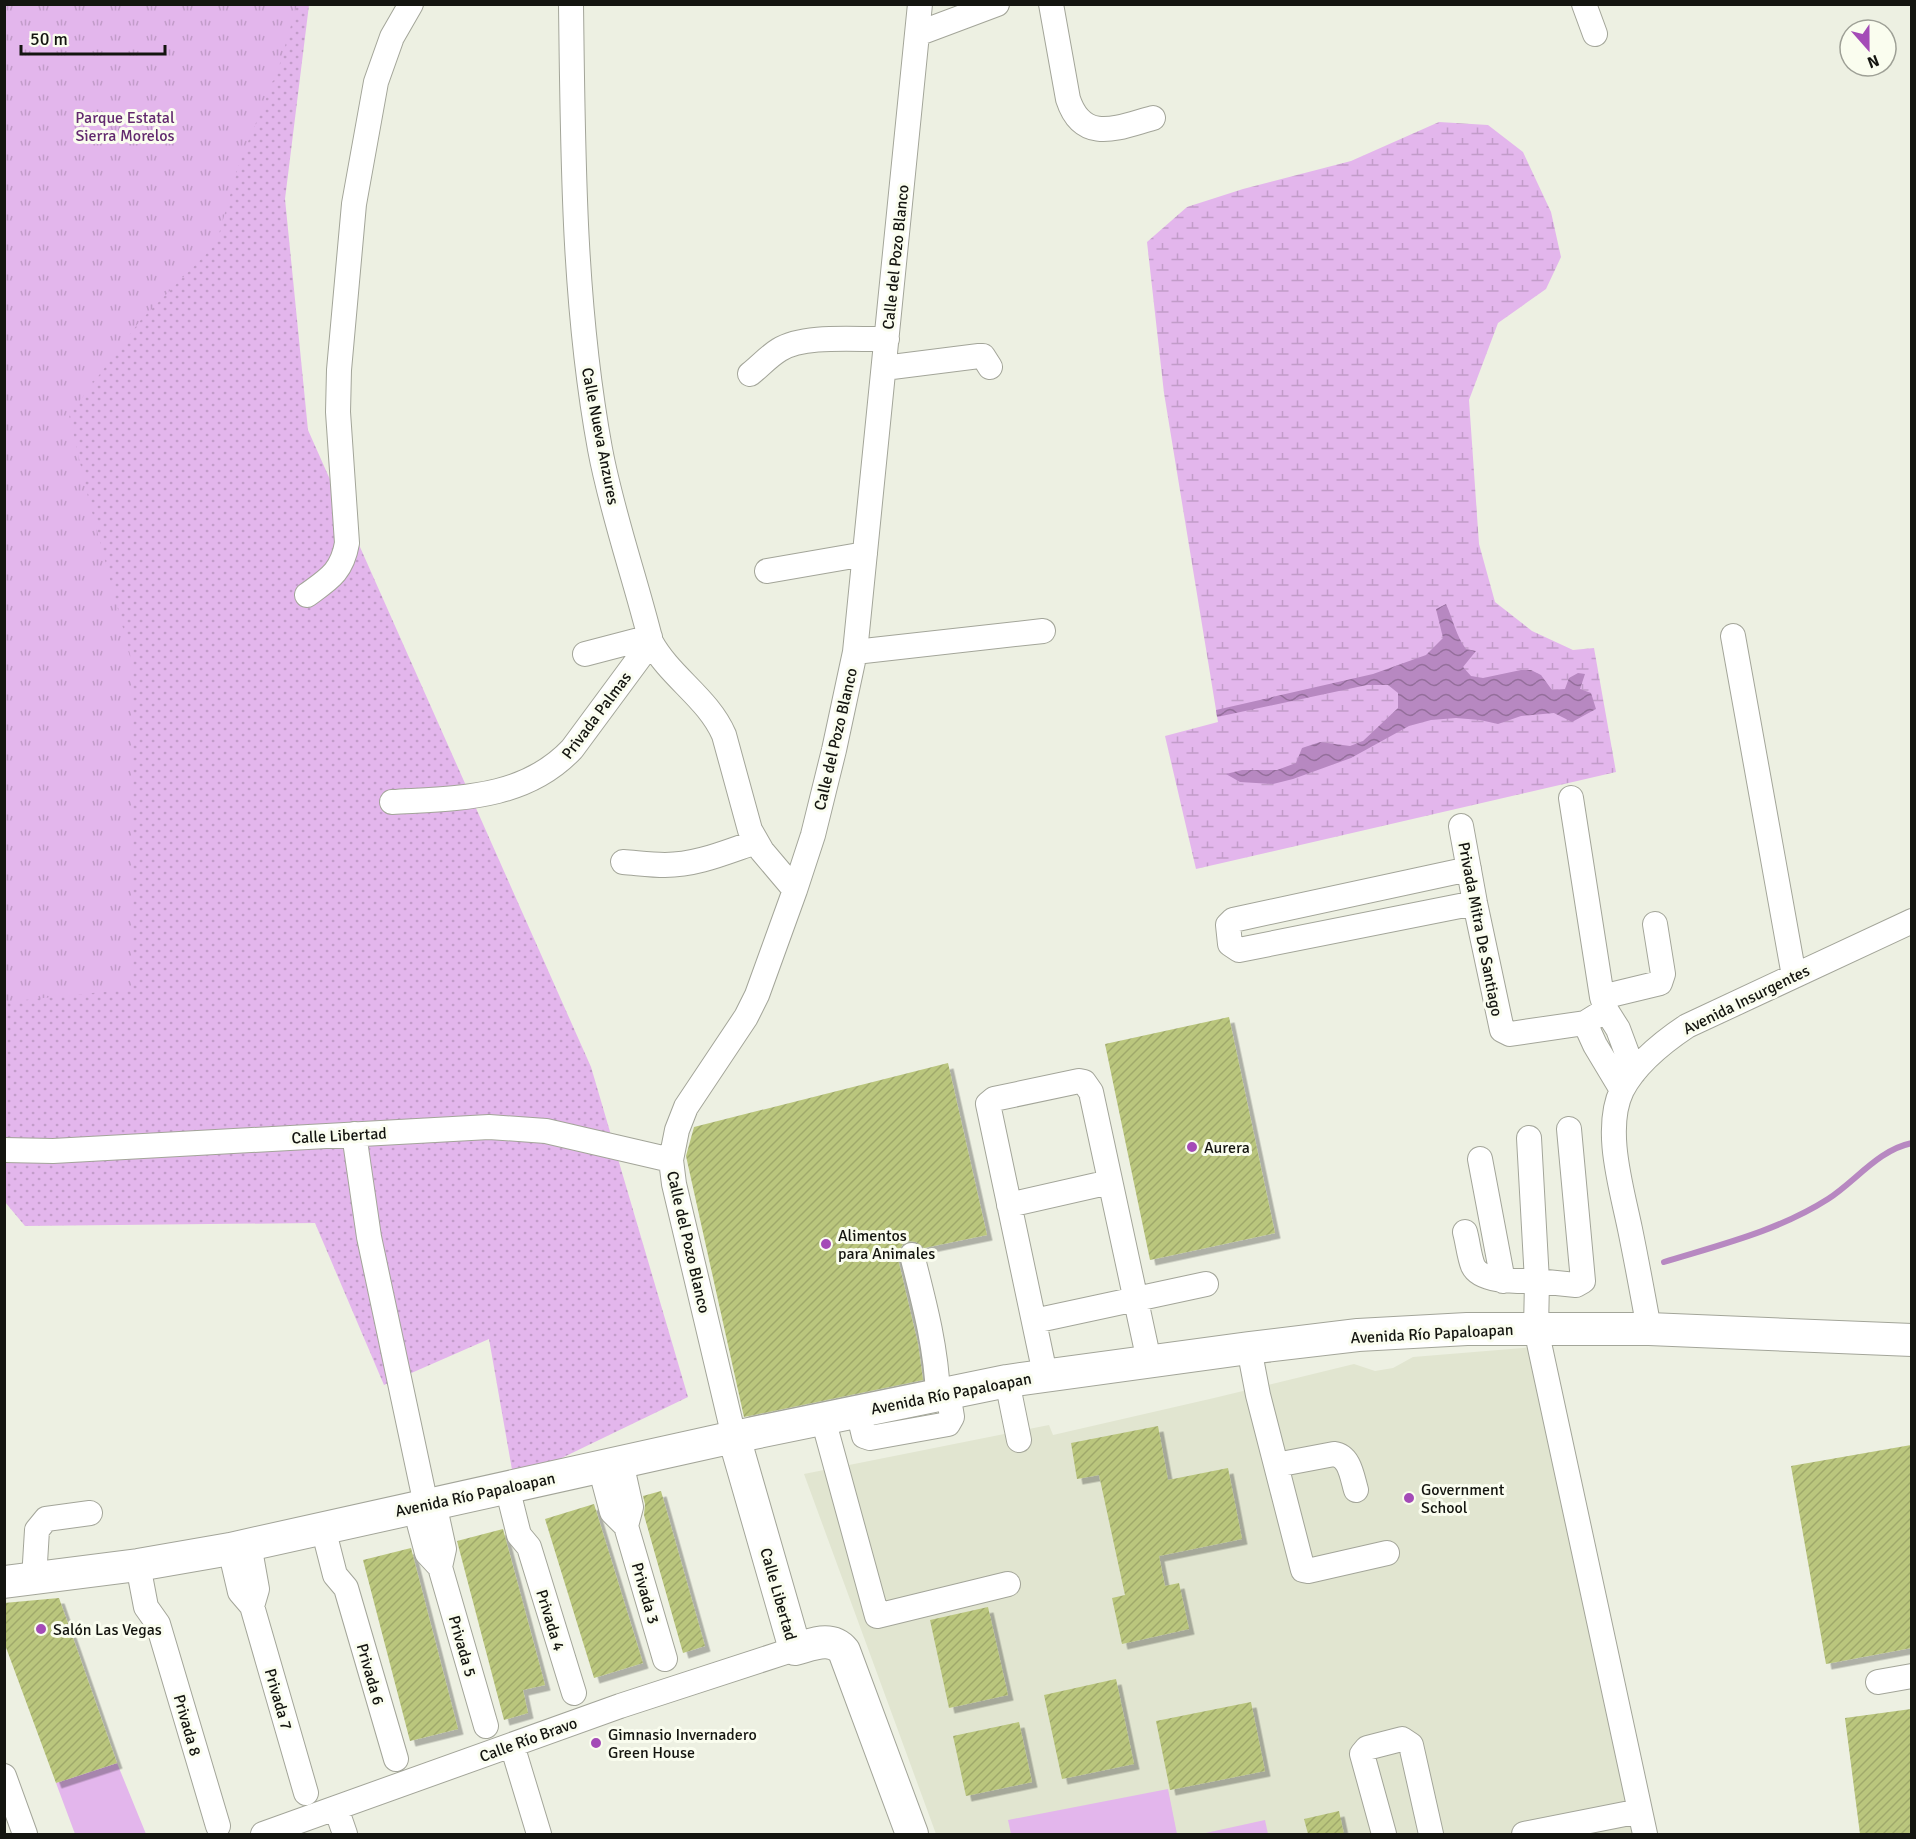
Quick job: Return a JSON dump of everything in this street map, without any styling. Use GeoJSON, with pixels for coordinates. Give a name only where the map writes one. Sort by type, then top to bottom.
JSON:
{"type":"FeatureCollection","features":[{"type":"Feature","properties":{"kind":"main road","name":"Avenida Río Papaloapan"},"geometry":{"type":"LineString","coordinates":[[19,1580],[146,1564],[240,1547],[734,1437],[1045,1374],[1249,1348],[1358,1335],[1420,1331],[1536,1329],[1650,1329],[1911,1340]]}},
{"type":"Feature","properties":{"kind":"main road","name":"Calle Libertad"},"geometry":{"type":"LineString","coordinates":[[734,1437],[795,1649],[824,1641],[834,1643],[844,1650],[912,1834]]}},
{"type":"Feature","properties":{"kind":"street"},"geometry":{"type":"LineString","coordinates":[[307,595],[330,579],[345,557],[347,543],[338,412],[339,370],[354,204],[376,82],[392,37],[411,4]]}},
{"type":"Feature","properties":{"kind":"street","name":"Calle Nueva Anzures"},"geometry":{"type":"LineString","coordinates":[[571,4],[572,112],[580,296],[584,344],[607,484],[650,640],[664,662],[720,724],[744,814],[756,842],[795,890]]}},
{"type":"Feature","properties":{"kind":"street","name":"Calle del Pozo Blanco"},"geometry":{"type":"LineString","coordinates":[[734,1437],[674,1184],[671,1160],[677,1130],[686,1107],[730,1042],[757,995],[813,835],[834,750],[855,652],[920,4]]}},
{"type":"Feature","properties":{"kind":"street"},"geometry":{"type":"LineString","coordinates":[[917,34],[997,4]]}},
{"type":"Feature","properties":{"kind":"street"},"geometry":{"type":"LineString","coordinates":[[1052,4],[1068,99],[1071,109],[1081,121],[1093,129],[1108,130],[1153,118]]}},
{"type":"Feature","properties":{"kind":"street"},"geometry":{"type":"LineString","coordinates":[[1584,4],[1595,34]]}},
{"type":"Feature","properties":{"kind":"street"},"geometry":{"type":"LineString","coordinates":[[750,374],[781,349],[797,343],[817,340],[887,339]]}},
{"type":"Feature","properties":{"kind":"street"},"geometry":{"type":"LineString","coordinates":[[884,368],[979,356],[983,356],[990,367]]}},
{"type":"Feature","properties":{"kind":"street"},"geometry":{"type":"LineString","coordinates":[[767,571],[865,554]]}},
{"type":"Feature","properties":{"kind":"street"},"geometry":{"type":"LineString","coordinates":[[855,652],[1043,631]]}},
{"type":"Feature","properties":{"kind":"street"},"geometry":{"type":"LineString","coordinates":[[1733,636],[1794,976]]}},
{"type":"Feature","properties":{"kind":"street"},"geometry":{"type":"LineString","coordinates":[[585,654],[650,640]]}},
{"type":"Feature","properties":{"kind":"street","name":"Privada Palmas"},"geometry":{"type":"LineString","coordinates":[[392,802],[477,796],[502,791],[525,783],[560,762],[573,749],[650,640]]}},
{"type":"Feature","properties":{"kind":"street"},"geometry":{"type":"LineString","coordinates":[[1571,798],[1609,1012],[1628,1081],[1616,1111],[1614,1139],[1650,1329]]}},
{"type":"Feature","properties":{"kind":"street","name":"Privada Mitra De Santiago"},"geometry":{"type":"LineString","coordinates":[[1461,826],[1502,1029],[1510,1034],[1585,1023],[1660,983],[1663,974],[1655,924]]}},
{"type":"Feature","properties":{"kind":"street"},"geometry":{"type":"LineString","coordinates":[[623,862],[665,865],[687,863],[707,859],[756,842]]}},
{"type":"Feature","properties":{"kind":"street"},"geometry":{"type":"LineString","coordinates":[[1469,869],[1233,920],[1227,929],[1230,944],[1239,950],[1475,903]]}},
{"type":"Feature","properties":{"kind":"street","name":"Avenida Insurgentes"},"geometry":{"type":"LineString","coordinates":[[1628,1081],[1656,1049],[1687,1026],[1911,921]]}},
{"type":"Feature","properties":{"kind":"street"},"geometry":{"type":"LineString","coordinates":[[1609,1012],[1656,1049]]}},
{"type":"Feature","properties":{"kind":"street"},"geometry":{"type":"LineString","coordinates":[[1585,1023],[1594,1045],[1628,1081]]}},
{"type":"Feature","properties":{"kind":"street"},"geometry":{"type":"LineString","coordinates":[[1045,1374],[988,1104],[994,1099],[1079,1081],[1088,1086],[1149,1361]]}},
{"type":"Feature","properties":{"kind":"street","name":"Calle Libertad"},"geometry":{"type":"LineString","coordinates":[[4,1150],[53,1151],[489,1127],[546,1131],[671,1160]]}},
{"type":"Feature","properties":{"kind":"street"},"geometry":{"type":"LineString","coordinates":[[1465,1232],[1474,1268],[1481,1274],[1503,1281],[1538,1281],[1576,1286],[1583,1281],[1569,1129]]}},
{"type":"Feature","properties":{"kind":"street","name":"Privada 5"},"geometry":{"type":"LineString","coordinates":[[354,1134],[369,1237],[425,1505],[444,1549],[440,1567],[486,1726]]}},
{"type":"Feature","properties":{"kind":"street"},"geometry":{"type":"LineString","coordinates":[[1529,1138],[1538,1281],[1536,1329],[1645,1834]]}},
{"type":"Feature","properties":{"kind":"street"},"geometry":{"type":"LineString","coordinates":[[1480,1159],[1503,1281]]}},
{"type":"Feature","properties":{"kind":"street"},"geometry":{"type":"LineString","coordinates":[[1009,1205],[1110,1182]]}},
{"type":"Feature","properties":{"kind":"street"},"geometry":{"type":"LineString","coordinates":[[912,1255],[932,1333],[943,1394]]}},
{"type":"Feature","properties":{"kind":"street"},"geometry":{"type":"LineString","coordinates":[[1034,1321],[1206,1284]]}},
{"type":"Feature","properties":{"kind":"street"},"geometry":{"type":"LineString","coordinates":[[1249,1348],[1303,1570],[1308,1571],[1387,1553]]}},
{"type":"Feature","properties":{"kind":"street"},"geometry":{"type":"LineString","coordinates":[[1008,1381],[1019,1440]]}},
{"type":"Feature","properties":{"kind":"street"},"geometry":{"type":"LineString","coordinates":[[823,1419],[877,1616],[1008,1584]]}},
{"type":"Feature","properties":{"kind":"street"},"geometry":{"type":"LineString","coordinates":[[1276,1465],[1335,1454],[1341,1455],[1346,1458],[1356,1490]]}},
{"type":"Feature","properties":{"kind":"street","name":"Privada 3"},"geometry":{"type":"LineString","coordinates":[[611,1464],[631,1507],[626,1526],[665,1659]]}},
{"type":"Feature","properties":{"kind":"street","name":"Privada 4"},"geometry":{"type":"LineString","coordinates":[[515,1485],[533,1532],[529,1547],[574,1693]]}},
{"type":"Feature","properties":{"kind":"street"},"geometry":{"type":"LineString","coordinates":[[19,1580],[36,1530],[46,1519],[90,1513]]}},
{"type":"Feature","properties":{"kind":"street","name":"Privada 6"},"geometry":{"type":"LineString","coordinates":[[331,1526],[350,1572],[346,1588],[396,1759]]}},
{"type":"Feature","properties":{"kind":"street","name":"Privada 7"},"geometry":{"type":"LineString","coordinates":[[240,1547],[257,1588],[252,1606],[306,1793]]}},
{"type":"Feature","properties":{"kind":"street","name":"Privada 8"},"geometry":{"type":"LineString","coordinates":[[146,1564],[162,1606],[158,1624],[218,1826]]}},
{"type":"Feature","properties":{"kind":"street","name":"Calle Río Bravo"},"geometry":{"type":"LineString","coordinates":[[263,1834],[620,1706],[795,1649]]}},
{"type":"Feature","properties":{"kind":"street"},"geometry":{"type":"LineString","coordinates":[[1878,1682],[1911,1676]]}},
{"type":"Feature","properties":{"kind":"street"},"geometry":{"type":"LineString","coordinates":[[1384,1834],[1362,1754],[1367,1748],[1402,1739],[1411,1745],[1431,1834]]}},
{"type":"Feature","properties":{"kind":"street"},"geometry":{"type":"LineString","coordinates":[[512,1745],[539,1834]]}},
{"type":"Feature","properties":{"kind":"street"},"geometry":{"type":"LineString","coordinates":[[4,1776],[25,1834]]}},
{"type":"Feature","properties":{"kind":"street"},"geometry":{"type":"LineString","coordinates":[[336,1808],[345,1834]]}},
{"type":"Feature","properties":{"kind":"street"},"geometry":{"type":"LineString","coordinates":[[1524,1834],[1640,1811]]}},
{"type":"Feature","properties":{"kind":"shaded area"},"geometry":{"type":"Polygon","coordinates":[[[1534,1347],[1649,1834],[936,1834],[804,1474],[1049,1425],[1053,1435],[1354,1364],[1375,1371],[1393,1368],[1413,1357],[1534,1347]]]}},
{"type":"Feature","properties":{"kind":"green space","name":"Parque Estatal Sierra Morelos"},"geometry":{"type":"Polygon","coordinates":[[[5,4],[297,5],[278,70],[240,161],[216,244],[140,321],[69,415],[88,497],[131,658],[131,989],[5,1002],[5,4]]]}},
{"type":"Feature","properties":{"kind":"green space"},"geometry":{"type":"Polygon","coordinates":[[[4,5],[309,5],[285,199],[308,430],[591,1067],[688,1397],[514,1481],[489,1339],[384,1385],[315,1223],[25,1226],[5,1202],[4,5]]]}},
{"type":"Feature","properties":{"kind":"green space"},"geometry":{"type":"Polygon","coordinates":[[[1439,122],[1488,125],[1523,152],[1551,212],[1561,257],[1546,289],[1498,323],[1469,400],[1479,544],[1495,602],[1532,631],[1573,650],[1594,648],[1616,772],[1196,869],[1165,736],[1218,722],[1164,393],[1147,242],[1187,207],[1243,189],[1351,161],[1439,122]]]}},
{"type":"Feature","properties":{"kind":"green space"},"geometry":{"type":"Polygon","coordinates":[[[117,1763],[146,1834],[75,1834],[56,1783],[117,1763]]]}},
{"type":"Feature","properties":{"kind":"green space"},"geometry":{"type":"Polygon","coordinates":[[[1168,1789],[1177,1834],[1011,1834],[1008,1820],[1168,1789]]]}},
{"type":"Feature","properties":{"kind":"green space"},"geometry":{"type":"Polygon","coordinates":[[[1265,1820],[1268,1834],[1201,1834],[1265,1820]]]}},
{"type":"Feature","properties":{"kind":"water"},"geometry":{"type":"Polygon","coordinates":[[[1446,604],[1466,649],[1476,651],[1463,667],[1471,676],[1483,678],[1531,670],[1541,675],[1552,690],[1565,689],[1569,678],[1578,673],[1585,674],[1580,689],[1591,693],[1596,709],[1572,722],[1554,713],[1521,716],[1498,724],[1456,718],[1431,720],[1409,726],[1351,758],[1273,784],[1240,782],[1226,774],[1242,770],[1277,770],[1296,763],[1302,748],[1320,742],[1350,746],[1363,741],[1398,708],[1398,693],[1388,685],[1367,685],[1217,717],[1216,710],[1373,674],[1426,655],[1443,638],[1436,609],[1446,604]]]}},
{"type":"Feature","properties":{"kind":"building","name":"Aurera"},"geometry":{"type":"Polygon","coordinates":[[[1229,1017],[1275,1233],[1150,1260],[1105,1044],[1229,1017]]]}},
{"type":"Feature","properties":{"kind":"building","name":"Alimentos para Animales"},"geometry":{"type":"Polygon","coordinates":[[[948,1063],[987,1235],[924,1248],[916,1242],[909,1241],[903,1244],[899,1251],[898,1259],[918,1344],[923,1380],[744,1417],[686,1156],[694,1127],[948,1063]]]}},
{"type":"Feature","properties":{"kind":"building"},"geometry":{"type":"Polygon","coordinates":[[[1158,1426],[1168,1480],[1228,1468],[1242,1539],[1159,1556],[1165,1586],[1179,1583],[1189,1629],[1122,1644],[1112,1598],[1125,1595],[1099,1475],[1077,1479],[1071,1443],[1158,1426]]]}},
{"type":"Feature","properties":{"kind":"building"},"geometry":{"type":"Polygon","coordinates":[[[1911,1445],[1911,1648],[1826,1664],[1791,1466],[1911,1445]]]}},
{"type":"Feature","properties":{"kind":"building"},"geometry":{"type":"Polygon","coordinates":[[[661,1491],[705,1646],[683,1653],[644,1515],[643,1496],[661,1491]]]}},
{"type":"Feature","properties":{"kind":"building"},"geometry":{"type":"Polygon","coordinates":[[[594,1504],[643,1663],[594,1678],[545,1519],[594,1504]]]}},
{"type":"Feature","properties":{"kind":"building"},"geometry":{"type":"Polygon","coordinates":[[[503,1529],[545,1685],[523,1690],[528,1713],[504,1720],[457,1541],[503,1529]]]}},
{"type":"Feature","properties":{"kind":"building"},"geometry":{"type":"Polygon","coordinates":[[[411,1548],[458,1729],[410,1741],[363,1560],[411,1548]]]}},
{"type":"Feature","properties":{"kind":"building"},"geometry":{"type":"Polygon","coordinates":[[[59,1598],[117,1763],[56,1783],[4,1642],[4,1603],[59,1598]]]}},
{"type":"Feature","properties":{"kind":"building"},"geometry":{"type":"Polygon","coordinates":[[[988,1607],[1008,1695],[949,1708],[930,1620],[988,1607]]]}},
{"type":"Feature","properties":{"kind":"building"},"geometry":{"type":"Polygon","coordinates":[[[1116,1679],[1134,1764],[1062,1779],[1044,1695],[1116,1679]]]}},
{"type":"Feature","properties":{"kind":"building"},"geometry":{"type":"Polygon","coordinates":[[[1251,1702],[1265,1771],[1170,1790],[1156,1721],[1251,1702]]]}},
{"type":"Feature","properties":{"kind":"building"},"geometry":{"type":"Polygon","coordinates":[[[1911,1709],[1911,1834],[1860,1834],[1845,1718],[1911,1709]]]}},
{"type":"Feature","properties":{"kind":"building"},"geometry":{"type":"Polygon","coordinates":[[[1019,1722],[1032,1782],[966,1796],[953,1736],[1019,1722]]]}},
{"type":"Feature","properties":{"kind":"building"},"geometry":{"type":"Polygon","coordinates":[[[1339,1811],[1344,1834],[1308,1834],[1304,1819],[1339,1811]]]}},
{"type":"Feature","properties":{"kind":"waterway"},"geometry":{"type":"LineString","coordinates":[[1664,1262],[1769,1229],[1789,1220],[1828,1199],[1888,1152],[1912,1143]]}},
{"type":"Feature","properties":{"kind":"place","name":"Aurera"},"geometry":{"type":"Point","coordinates":[1192,1147]}},
{"type":"Feature","properties":{"kind":"place","name":"Alimentos para Animales"},"geometry":{"type":"Point","coordinates":[826,1244]}},
{"type":"Feature","properties":{"kind":"place","name":"Government School"},"geometry":{"type":"Point","coordinates":[1409,1498]}},
{"type":"Feature","properties":{"kind":"place","name":"Salón Las Vegas"},"geometry":{"type":"Point","coordinates":[41,1629]}},
{"type":"Feature","properties":{"kind":"place","name":"Gimnasio Invernadero Green House"},"geometry":{"type":"Point","coordinates":[596,1743]}}]}
